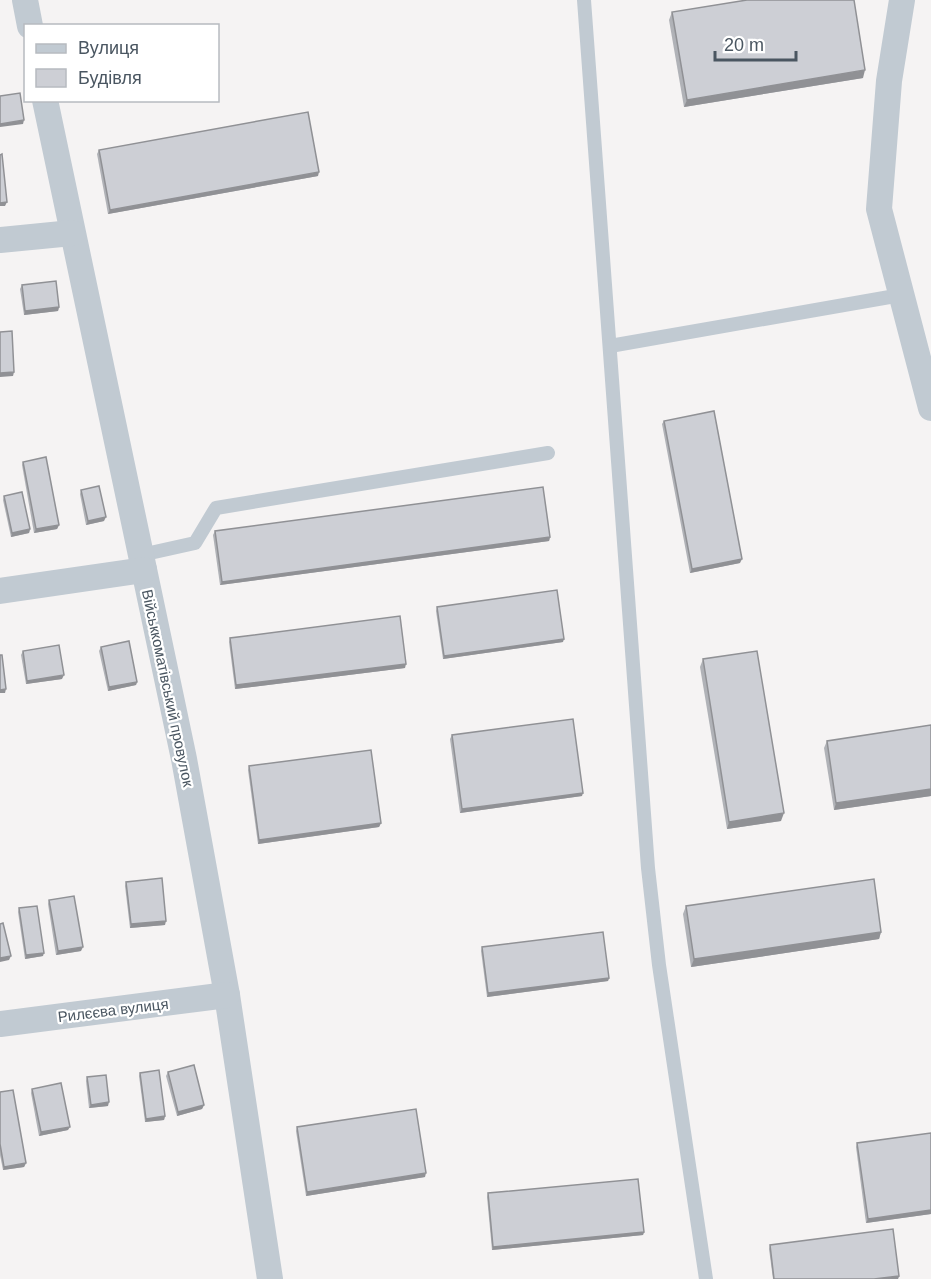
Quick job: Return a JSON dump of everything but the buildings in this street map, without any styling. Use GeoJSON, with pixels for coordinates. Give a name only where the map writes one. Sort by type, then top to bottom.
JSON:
{"type":"FeatureCollection","features":[{"type":"Feature","properties":{"kind":"street"},"geometry":{"type":"LineString","coordinates":[[25,0],[30,24]]}},
{"type":"Feature","properties":{"kind":"street"},"geometry":{"type":"LineString","coordinates":[[902,0],[889,81],[879,209],[931,408]]}},
{"type":"Feature","properties":{"kind":"street","name":"Військкоматівський провулок"},"geometry":{"type":"LineString","coordinates":[[45,102],[184,759],[226,995],[270,1279]]}},
{"type":"Feature","properties":{"kind":"street"},"geometry":{"type":"LineString","coordinates":[[0,240],[72,232]]}},
{"type":"Feature","properties":{"kind":"street"},"geometry":{"type":"LineString","coordinates":[[0,591],[142,563]]}},
{"type":"Feature","properties":{"kind":"street","name":"Рилєєва вулиця"},"geometry":{"type":"LineString","coordinates":[[0,1024],[226,995]]}},
{"type":"Feature","properties":{"kind":"lane"},"geometry":{"type":"LineString","coordinates":[[584,0],[648,868],[659,965],[705,1279]]}},
{"type":"Feature","properties":{"kind":"lane"},"geometry":{"type":"LineString","coordinates":[[610,346],[901,295]]}},
{"type":"Feature","properties":{"kind":"lane"},"geometry":{"type":"LineString","coordinates":[[142,563],[195,543],[216,508],[548,453]]}}]}
